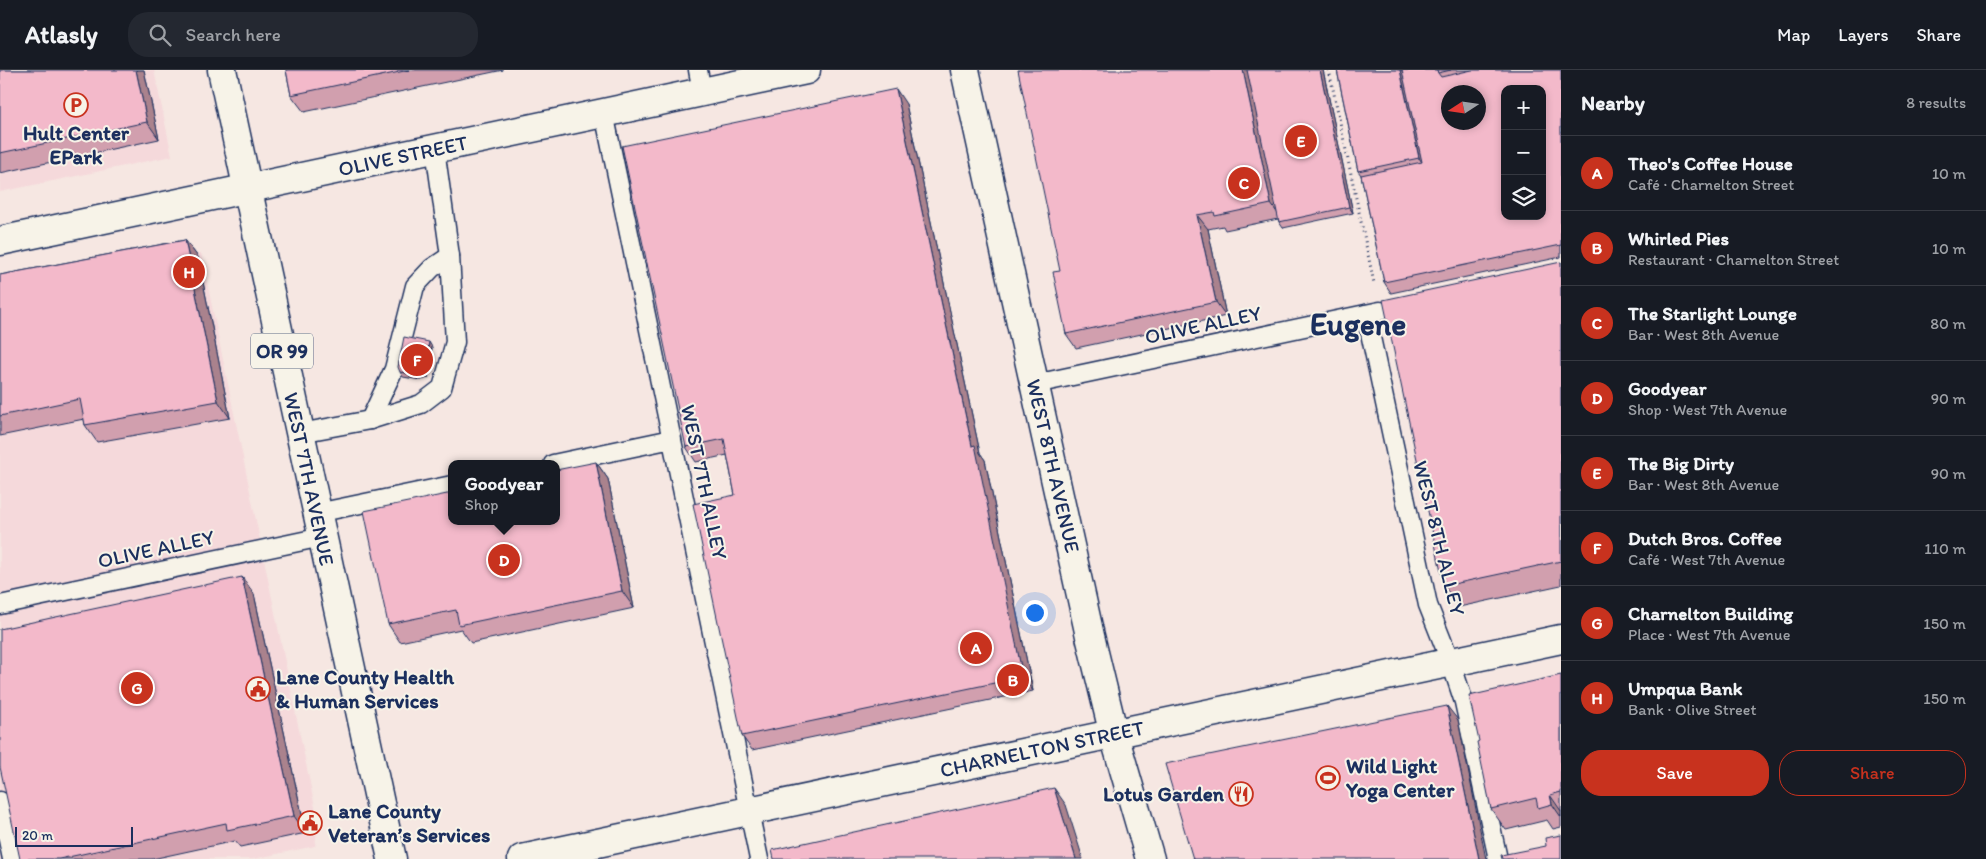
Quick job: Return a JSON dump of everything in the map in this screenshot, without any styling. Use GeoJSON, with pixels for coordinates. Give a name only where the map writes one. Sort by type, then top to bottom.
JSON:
{"type":"FeatureCollection","features":[{"type":"Feature","properties":{"kind":"street","name":"WEST 7TH AVENUE"},"geometry":{"type":"LineString","coordinates":[[222,70],[392,859]]}},
{"type":"Feature","properties":{"kind":"street","name":"OLIVE STREET"},"geometry":{"type":"LineString","coordinates":[[0,242],[604,113],[700,81],[806,70]]}},
{"type":"Feature","properties":{"kind":"street","name":"WEST 8TH AVENUE"},"geometry":{"type":"LineString","coordinates":[[965,70],[1114,735],[1150,859]]}},
{"type":"Feature","properties":{"kind":"street","name":"CHARNELTON STREET"},"geometry":{"type":"LineString","coordinates":[[522,859],[1561,639]]}},
{"type":"Feature","properties":{"kind":"lane","name":"WEST 7TH ALLEY"},"geometry":{"type":"LineString","coordinates":[[604,113],[759,859]]}},
{"type":"Feature","properties":{"kind":"lane"},"geometry":{"type":"LineString","coordinates":[[300,433],[370,420],[420,404],[442,388],[455,342],[450,256],[435,149]]}},
{"type":"Feature","properties":{"kind":"lane"},"geometry":{"type":"LineString","coordinates":[[370,420],[394,370],[416,286],[432,268],[450,256]]}},
{"type":"Feature","properties":{"kind":"lane","name":"OLIVE ALLEY"},"geometry":{"type":"LineString","coordinates":[[1035,384],[1373,312]]}},
{"type":"Feature","properties":{"kind":"lane","name":"WEST 8TH ALLEY"},"geometry":{"type":"LineString","coordinates":[[1373,312],[1428,605],[1451,662],[1464,702],[1498,859]]}},
{"type":"Feature","properties":{"kind":"lane"},"geometry":{"type":"LineString","coordinates":[[560,462],[672,438]]}},
{"type":"Feature","properties":{"kind":"lane","name":"OLIVE ALLEY"},"geometry":{"type":"LineString","coordinates":[[0,605],[319,525],[448,486]]}},
{"type":"Feature","properties":{"kind":"lane"},"geometry":{"type":"LineString","coordinates":[[0,801],[12,859]]}},
{"type":"Feature","properties":{"kind":"path"},"geometry":{"type":"LineString","coordinates":[[1329,70],[1373,312]]}},
{"type":"Feature","properties":{"kind":"shaded area","name":"Hult Center EPark"},"geometry":{"type":"Polygon","coordinates":[[[0,70],[154,70],[172,156],[0,192],[0,70]]]}},
{"type":"Feature","properties":{"kind":"shaded area"},"geometry":{"type":"Polygon","coordinates":[[[201,253],[318,822],[315,846],[253,859],[0,859],[0,296],[201,253]]]}},
{"type":"Feature","properties":{"kind":"building","name":"Hult Center EPark"},"geometry":{"type":"Polygon","coordinates":[[[0,70],[136,70],[147,122],[0,153],[0,70]]]}},
{"type":"Feature","properties":{"kind":"building"},"geometry":{"type":"Polygon","coordinates":[[[286,70],[409,70],[291,95],[286,70]]]}},
{"type":"Feature","properties":{"kind":"building"},"geometry":{"type":"Polygon","coordinates":[[[1018,70],[1243,70],[1271,204],[1215,216],[1214,212],[1197,215],[1216,302],[1066,334],[1053,272],[1060,271],[1018,70]]]}},
{"type":"Feature","properties":{"kind":"building"},"geometry":{"type":"Polygon","coordinates":[[[1247,70],[1320,70],[1349,207],[1279,222],[1247,70]]]}},
{"type":"Feature","properties":{"kind":"building"},"geometry":{"type":"Polygon","coordinates":[[[1337,70],[1400,70],[1419,158],[1358,171],[1337,70]]]}},
{"type":"Feature","properties":{"kind":"building"},"geometry":{"type":"Polygon","coordinates":[[[1402,70],[1437,70],[1441,77],[1472,70],[1561,70],[1561,245],[1384,282],[1361,175],[1422,162],[1402,70]]]}},
{"type":"Feature","properties":{"kind":"building"},"geometry":{"type":"Polygon","coordinates":[[[1437,70],[1451,70],[1438,73],[1437,70]]]}},
{"type":"Feature","properties":{"kind":"building"},"geometry":{"type":"Polygon","coordinates":[[[896,89],[972,446],[975,445],[1023,677],[742,736],[693,504],[735,495],[724,439],[686,447],[622,146],[896,89]]]}},
{"type":"Feature","properties":{"kind":"building"},"geometry":{"type":"Polygon","coordinates":[[[185,240],[218,401],[85,425],[80,399],[0,416],[0,275],[185,240]]]}},
{"type":"Feature","properties":{"kind":"building"},"geometry":{"type":"Polygon","coordinates":[[[1561,262],[1561,561],[1444,586],[1383,300],[1561,262]]]}},
{"type":"Feature","properties":{"kind":"building"},"geometry":{"type":"Polygon","coordinates":[[[404,337],[429,342],[424,372],[418,375],[400,372],[398,367],[404,337]]]}},
{"type":"Feature","properties":{"kind":"building"},"geometry":{"type":"Polygon","coordinates":[[[596,462],[622,591],[459,625],[456,610],[388,624],[364,511],[448,494],[448,525],[560,525],[560,469],[596,462]]]}},
{"type":"Feature","properties":{"kind":"building"},"geometry":{"type":"Polygon","coordinates":[[[242,577],[294,816],[227,830],[226,823],[59,859],[20,859],[0,767],[0,629],[242,577]]]}},
{"type":"Feature","properties":{"kind":"building"},"geometry":{"type":"Polygon","coordinates":[[[1561,675],[1561,792],[1550,795],[1552,804],[1538,808],[1536,798],[1491,809],[1469,696],[1561,675]]]}},
{"type":"Feature","properties":{"kind":"building"},"geometry":{"type":"Polygon","coordinates":[[[1447,706],[1479,859],[1193,859],[1165,764],[1447,706]]]}},
{"type":"Feature","properties":{"kind":"building"},"geometry":{"type":"Polygon","coordinates":[[[1054,788],[1076,859],[774,859],[772,850],[1054,788]]]}},
{"type":"Feature","properties":{"kind":"building"},"geometry":{"type":"Polygon","coordinates":[[[1561,835],[1561,859],[1502,859],[1501,855],[1546,846],[1545,838],[1561,835]]]}},
{"type":"Feature","properties":{"kind":"place","name":"Hult Center EPark"},"geometry":{"type":"Point","coordinates":[76,105]}},
{"type":"Feature","properties":{"kind":"place","name":"The Big Dirty"},"geometry":{"type":"Point","coordinates":[1301,141]}},
{"type":"Feature","properties":{"kind":"place","name":"The Starlight Lounge"},"geometry":{"type":"Point","coordinates":[1244,183]}},
{"type":"Feature","properties":{"kind":"place","name":"Umpqua Bank"},"geometry":{"type":"Point","coordinates":[189,272]}},
{"type":"Feature","properties":{"kind":"place","name":"Dutch Bros. Coffee"},"geometry":{"type":"Point","coordinates":[417,360]}},
{"type":"Feature","properties":{"kind":"place","name":"Goodyear"},"geometry":{"type":"Point","coordinates":[504,560]}},
{"type":"Feature","properties":{"kind":"place","name":"Theo's Coffee House"},"geometry":{"type":"Point","coordinates":[976,648]}},
{"type":"Feature","properties":{"kind":"place","name":"Whirled Pies"},"geometry":{"type":"Point","coordinates":[1013,680]}},
{"type":"Feature","properties":{"kind":"place","name":"Charnelton Building"},"geometry":{"type":"Point","coordinates":[137,688]}},
{"type":"Feature","properties":{"kind":"place","name":"Lane County Health & Human Services"},"geometry":{"type":"Point","coordinates":[258,689]}},
{"type":"Feature","properties":{"kind":"place","name":"Wild Light Yoga Center"},"geometry":{"type":"Point","coordinates":[1328,778]}},
{"type":"Feature","properties":{"kind":"place","name":"Lotus Garden"},"geometry":{"type":"Point","coordinates":[1241,794]}},
{"type":"Feature","properties":{"kind":"place","name":"Lane County Veteran’s Services"},"geometry":{"type":"Point","coordinates":[310,823]}},
{"type":"Feature","properties":{"kind":"district","name":"Eugene"},"geometry":{"type":"Point","coordinates":[1358,324]}}]}
